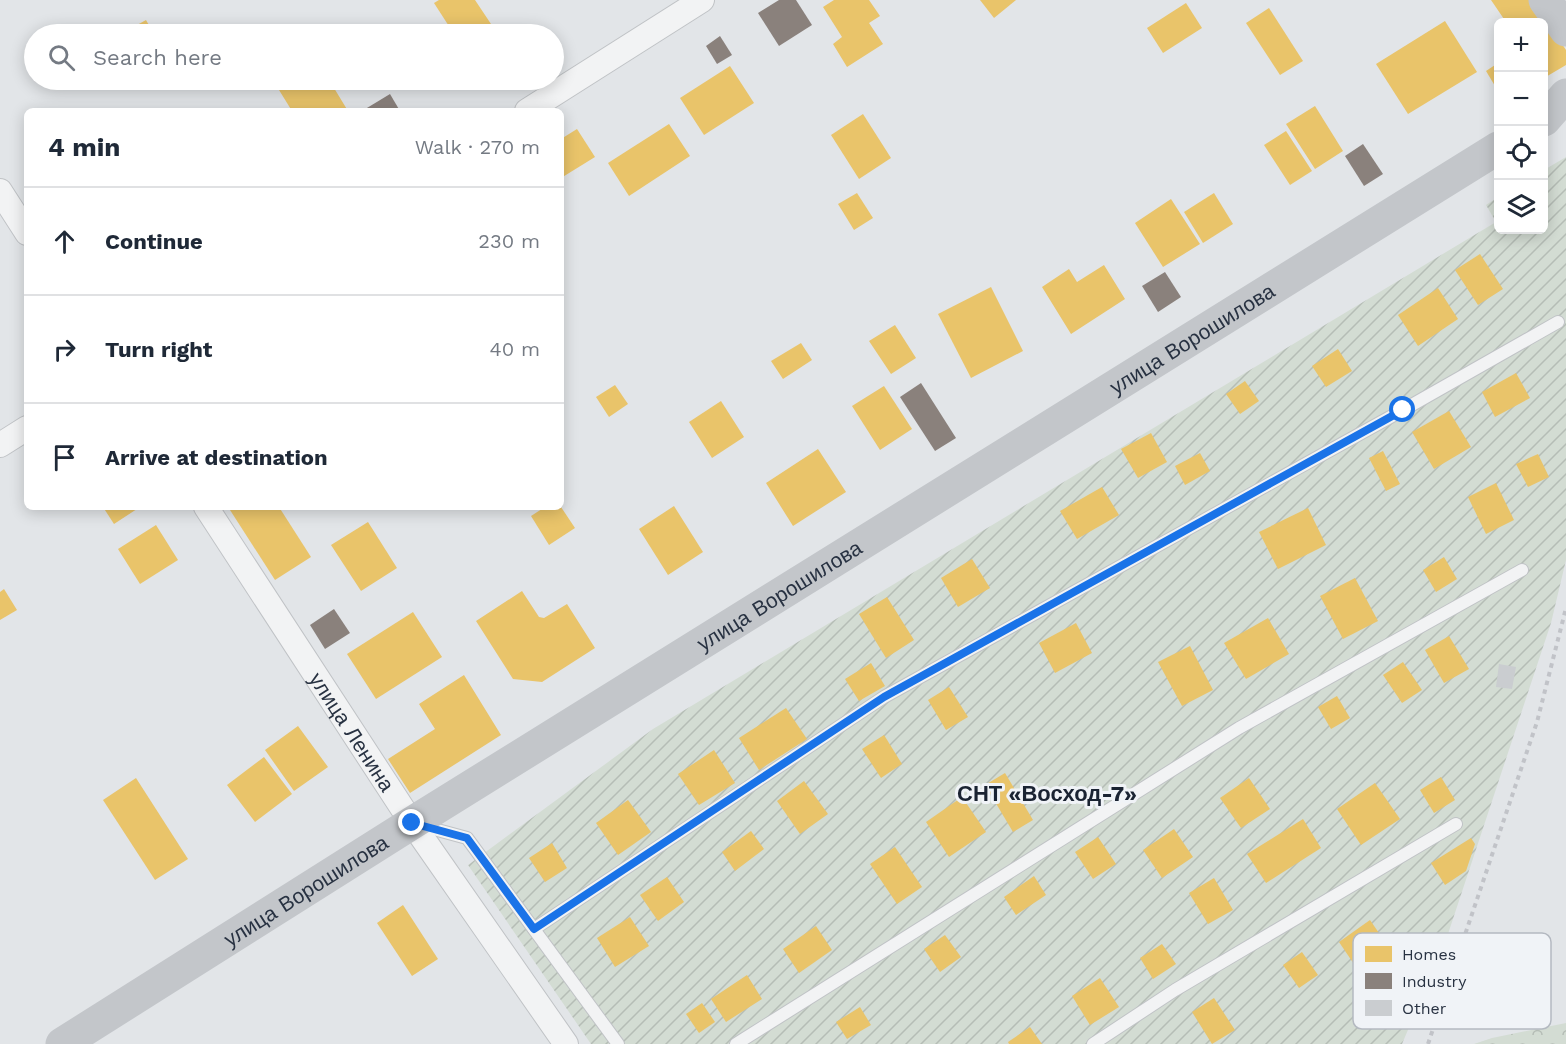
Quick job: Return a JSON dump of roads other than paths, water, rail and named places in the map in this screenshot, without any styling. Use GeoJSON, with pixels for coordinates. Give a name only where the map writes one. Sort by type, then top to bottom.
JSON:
{"type":"FeatureCollection","features":[{"type":"Feature","properties":{"kind":"street"},"geometry":{"type":"LineString","coordinates":[[564,88],[702,0]]}},
{"type":"Feature","properties":{"kind":"street"},"geometry":{"type":"LineString","coordinates":[[1545,0],[1566,30]]}},
{"type":"Feature","properties":{"kind":"street"},"geometry":{"type":"LineString","coordinates":[[532,108],[560,90]]}},
{"type":"Feature","properties":{"kind":"street"},"geometry":{"type":"LineString","coordinates":[[1548,115],[1566,95]]}},
{"type":"Feature","properties":{"kind":"street","name":"улица Ворошилова"},"geometry":{"type":"LineString","coordinates":[[62,1044],[412,823],[1494,150]]}},
{"type":"Feature","properties":{"kind":"street"},"geometry":{"type":"LineString","coordinates":[[0,191],[24,227]]}},
{"type":"Feature","properties":{"kind":"street"},"geometry":{"type":"LineString","coordinates":[[0,446],[24,430]]}},
{"type":"Feature","properties":{"kind":"street","name":"улица Ленина"},"geometry":{"type":"LineString","coordinates":[[208,510],[412,823],[566,1044]]}},
{"type":"Feature","properties":{"kind":"lane"},"geometry":{"type":"LineString","coordinates":[[534,929],[884,697],[1558,322]]}},
{"type":"Feature","properties":{"kind":"lane"},"geometry":{"type":"LineString","coordinates":[[736,1044],[1239,728],[1522,570]]}},
{"type":"Feature","properties":{"kind":"lane"},"geometry":{"type":"LineString","coordinates":[[412,823],[467,838],[618,1044]]}},
{"type":"Feature","properties":{"kind":"lane"},"geometry":{"type":"LineString","coordinates":[[1093,1044],[1175,990],[1456,824]]}},
{"type":"Feature","properties":{"kind":"district","name":"СНТ «Восход-7»"},"geometry":{"type":"Point","coordinates":[1047,793]}}]}
